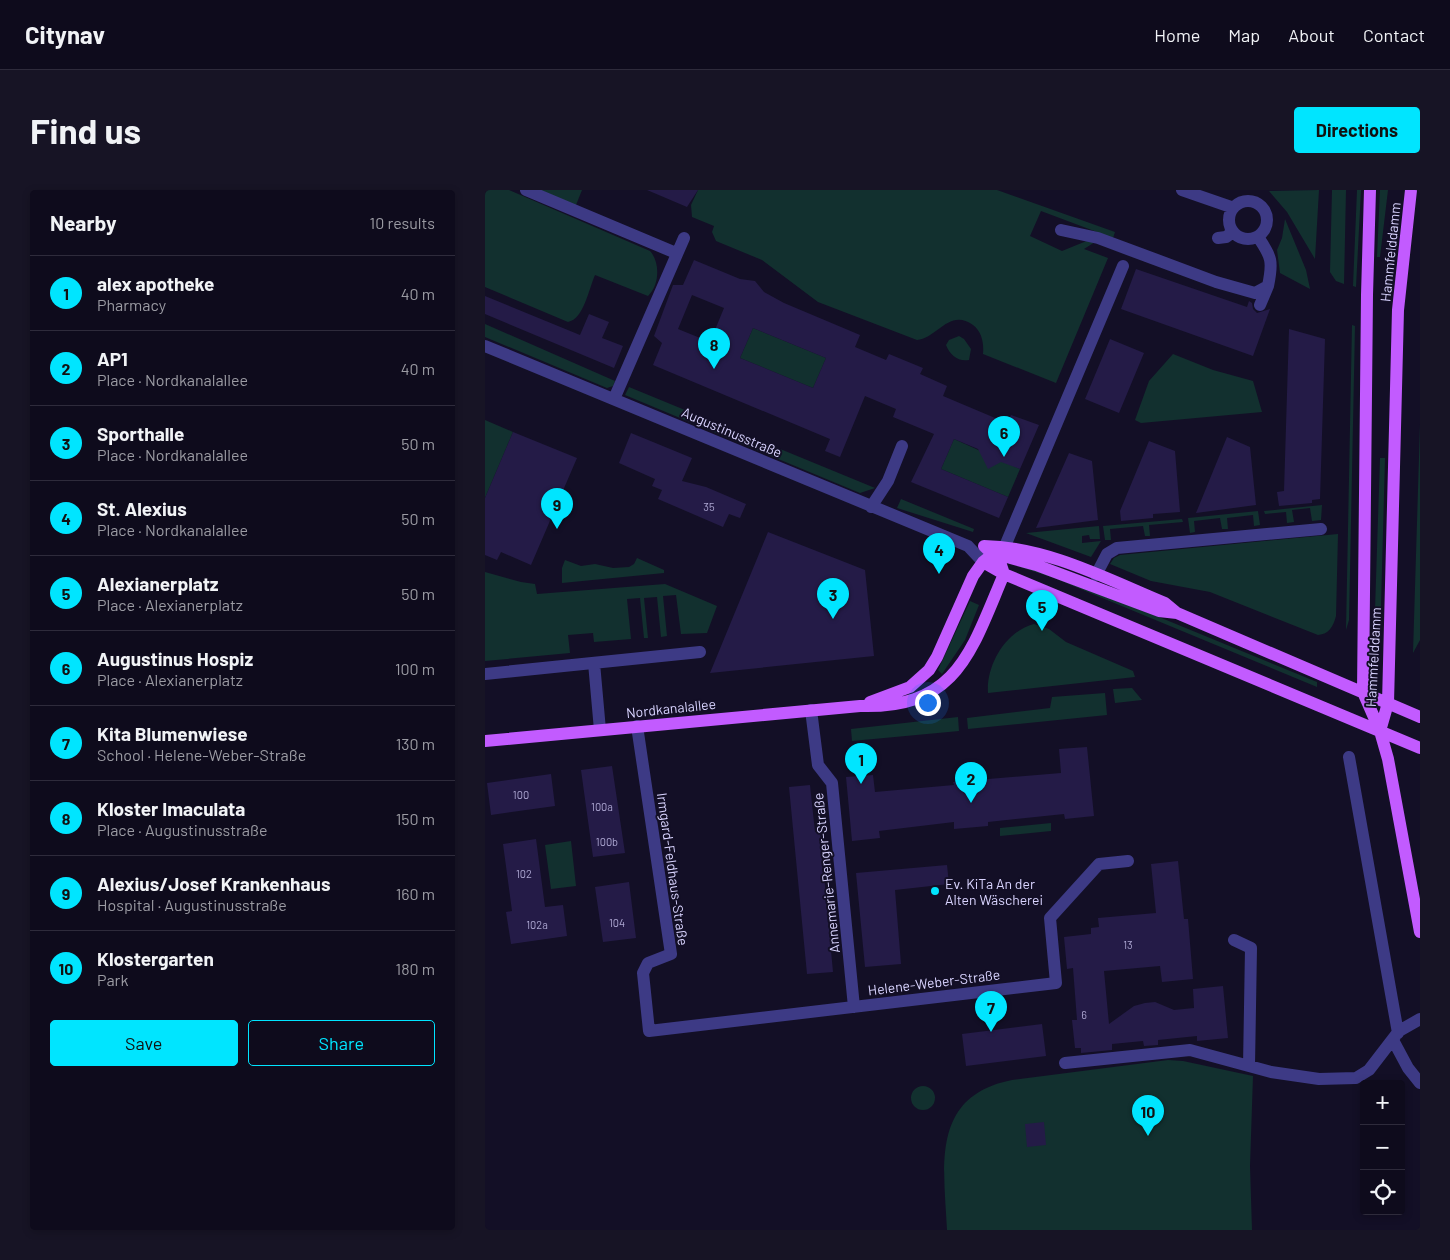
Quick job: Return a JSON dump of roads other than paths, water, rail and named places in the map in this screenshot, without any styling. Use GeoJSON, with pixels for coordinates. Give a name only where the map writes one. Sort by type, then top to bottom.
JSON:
{"type":"FeatureCollection","features":[{"type":"Feature","properties":{"kind":"main road","name":"Hammfelddamm"},"geometry":{"type":"LineString","coordinates":[[1370,190],[1367,294],[1363,692],[1381,731]]}},
{"type":"Feature","properties":{"kind":"main road","name":"Hammfelddamm"},"geometry":{"type":"LineString","coordinates":[[1381,731],[1388,703],[1398,310],[1411,190]]}},
{"type":"Feature","properties":{"kind":"main road"},"geometry":{"type":"LineString","coordinates":[[983,546],[1005,546],[1039,554],[1165,603],[1177,613]]}},
{"type":"Feature","properties":{"kind":"main road"},"geometry":{"type":"LineString","coordinates":[[983,546],[996,556],[1003,568],[1004,574]]}},
{"type":"Feature","properties":{"kind":"main road"},"geometry":{"type":"LineString","coordinates":[[983,562],[996,556],[1036,564],[1159,611],[1177,613],[1420,717]]}},
{"type":"Feature","properties":{"kind":"main road"},"geometry":{"type":"LineString","coordinates":[[983,562],[1004,574],[1420,748]]}},
{"type":"Feature","properties":{"kind":"main road","name":"Nordkanalallee"},"geometry":{"type":"LineString","coordinates":[[860,706],[910,687],[929,670],[937,657],[973,576],[983,562]]}},
{"type":"Feature","properties":{"kind":"main road","name":"Nordkanalallee"},"geometry":{"type":"LineString","coordinates":[[485,741],[811,710],[860,706],[883,707],[906,703],[927,696],[944,685],[968,654],[1004,574]]}},
{"type":"Feature","properties":{"kind":"main road"},"geometry":{"type":"LineString","coordinates":[[1381,731],[1420,932]]}},
{"type":"Feature","properties":{"kind":"street"},"geometry":{"type":"LineString","coordinates":[[526,190],[676,253]]}},
{"type":"Feature","properties":{"kind":"street"},"geometry":{"type":"LineString","coordinates":[[1182,190],[1231,207],[1245,201],[1260,204],[1266,211],[1268,221],[1265,230],[1250,240],[1240,238],[1233,232],[1229,224],[1231,207]]}},
{"type":"Feature","properties":{"kind":"street"},"geometry":{"type":"LineString","coordinates":[[1061,230],[1098,238],[1246,292],[1255,293],[1268,286]]}},
{"type":"Feature","properties":{"kind":"street"},"geometry":{"type":"LineString","coordinates":[[1218,238],[1226,237],[1233,232]]}},
{"type":"Feature","properties":{"kind":"street"},"geometry":{"type":"LineString","coordinates":[[1258,236],[1267,250],[1272,266],[1268,286],[1259,305]]}},
{"type":"Feature","properties":{"kind":"street"},"geometry":{"type":"LineString","coordinates":[[614,399],[684,238]]}},
{"type":"Feature","properties":{"kind":"street"},"geometry":{"type":"LineString","coordinates":[[1005,546],[1123,266]]}},
{"type":"Feature","properties":{"kind":"street","name":"Augustinusstraße"},"geometry":{"type":"LineString","coordinates":[[485,346],[967,546],[983,562]]}},
{"type":"Feature","properties":{"kind":"street"},"geometry":{"type":"LineString","coordinates":[[871,506],[888,482],[902,446]]}},
{"type":"Feature","properties":{"kind":"street"},"geometry":{"type":"LineString","coordinates":[[1096,575],[1107,554],[1117,548],[1321,529]]}},
{"type":"Feature","properties":{"kind":"street","name":"Augustinusstraße"},"geometry":{"type":"LineString","coordinates":[[967,546],[983,546]]}},
{"type":"Feature","properties":{"kind":"street"},"geometry":{"type":"LineString","coordinates":[[485,674],[700,652]]}},
{"type":"Feature","properties":{"kind":"street"},"geometry":{"type":"LineString","coordinates":[[594,663],[600,730]]}},
{"type":"Feature","properties":{"kind":"street","name":"Annemarie-Renger-Straße"},"geometry":{"type":"LineString","coordinates":[[811,710],[819,765],[832,783],[854,1007]]}},
{"type":"Feature","properties":{"kind":"street","name":"Irmgard-Feldhaus-Straße"},"geometry":{"type":"LineString","coordinates":[[637,726],[671,954],[648,964],[643,973],[649,1031]]}},
{"type":"Feature","properties":{"kind":"street"},"geometry":{"type":"LineString","coordinates":[[1349,757],[1395,1037],[1408,1068],[1420,1083]]}},
{"type":"Feature","properties":{"kind":"street","name":"Helene-Weber-Straße"},"geometry":{"type":"LineString","coordinates":[[649,1031],[1056,983],[1049,918],[1099,864],[1128,861]]}},
{"type":"Feature","properties":{"kind":"street"},"geometry":{"type":"LineString","coordinates":[[1234,940],[1251,948],[1249,1066]]}},
{"type":"Feature","properties":{"kind":"street"},"geometry":{"type":"LineString","coordinates":[[1065,1062],[1190,1050],[1271,1072],[1319,1079],[1356,1078],[1369,1070],[1395,1037],[1411,1022],[1420,1019]]}},
{"type":"Feature","properties":{"kind":"place","name":"Kloster Imaculata"},"geometry":{"type":"Point","coordinates":[714,369]}},
{"type":"Feature","properties":{"kind":"place","name":"Augustinus Hospiz"},"geometry":{"type":"Point","coordinates":[1004,457]}},
{"type":"Feature","properties":{"kind":"place","name":"Alexius/Josef Krankenhaus"},"geometry":{"type":"Point","coordinates":[557,529]}},
{"type":"Feature","properties":{"kind":"place","name":"St. Alexius"},"geometry":{"type":"Point","coordinates":[939,574]}},
{"type":"Feature","properties":{"kind":"place","name":"Sporthalle"},"geometry":{"type":"Point","coordinates":[833,619]}},
{"type":"Feature","properties":{"kind":"place","name":"Alexianerplatz"},"geometry":{"type":"Point","coordinates":[1042,631]}},
{"type":"Feature","properties":{"kind":"place","name":"alex apotheke"},"geometry":{"type":"Point","coordinates":[861,784]}},
{"type":"Feature","properties":{"kind":"place","name":"AP1"},"geometry":{"type":"Point","coordinates":[971,803]}},
{"type":"Feature","properties":{"kind":"place","name":"Ev. KiTa An der Alten Wäscherei"},"geometry":{"type":"Point","coordinates":[935,891]}},
{"type":"Feature","properties":{"kind":"place","name":"Kita Blumenwiese"},"geometry":{"type":"Point","coordinates":[991,1032]}},
{"type":"Feature","properties":{"kind":"place","name":"Klostergarten"},"geometry":{"type":"Point","coordinates":[1148,1136]}}]}
